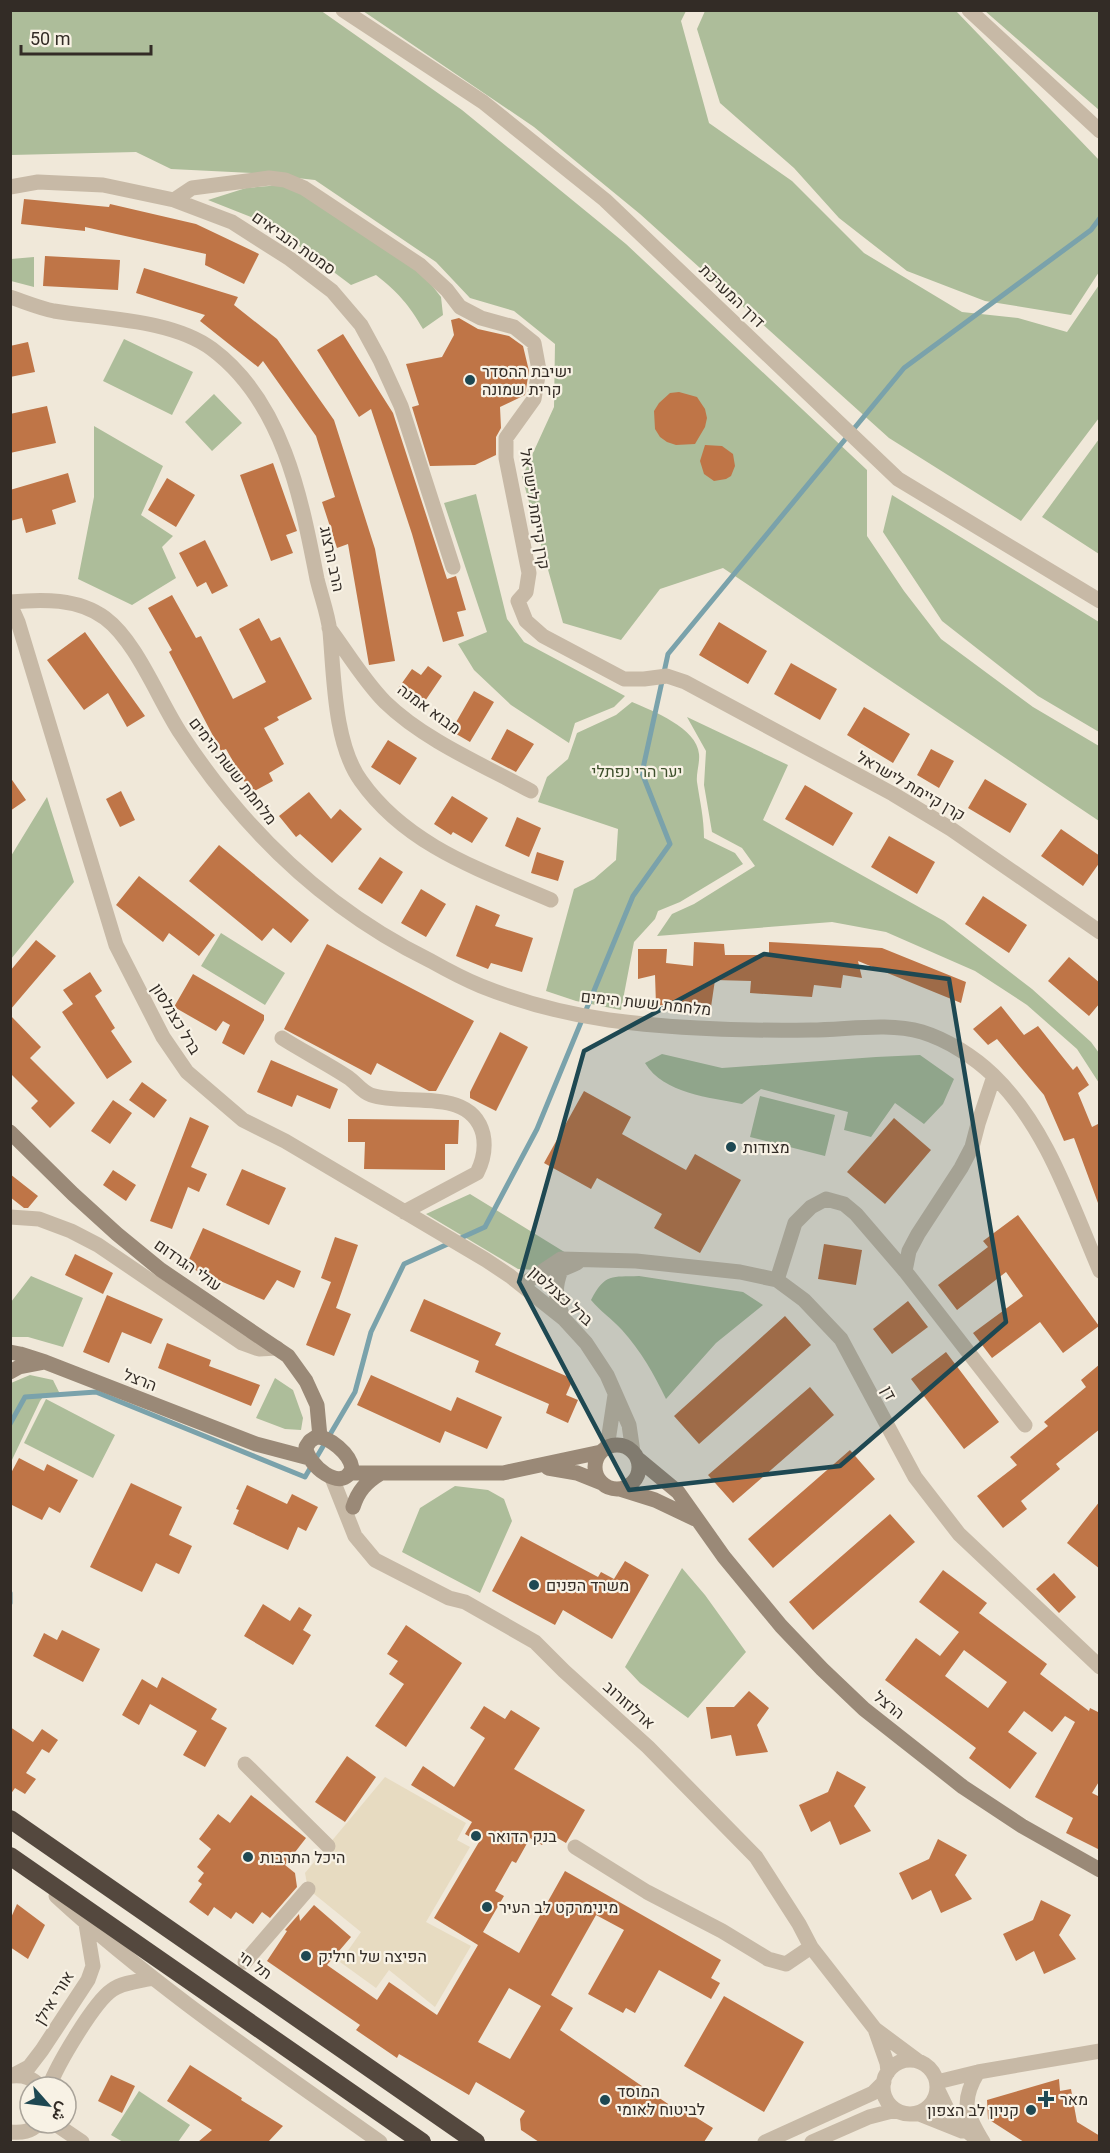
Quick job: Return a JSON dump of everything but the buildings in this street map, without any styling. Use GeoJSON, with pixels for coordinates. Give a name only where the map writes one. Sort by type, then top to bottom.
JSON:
{"type":"FeatureCollection","features":[{"type":"Feature","properties":{"kind":"highway","name":"תל חי"},"geometry":{"type":"LineString","coordinates":[[10,1819],[476,2142]]}},
{"type":"Feature","properties":{"kind":"highway"},"geometry":{"type":"LineString","coordinates":[[15,1858],[423,2142]]}},
{"type":"Feature","properties":{"kind":"street","name":"דרך המערכת"},"geometry":{"type":"LineString","coordinates":[[343,10],[483,102],[605,200],[898,479],[1100,601]]}},
{"type":"Feature","properties":{"kind":"street"},"geometry":{"type":"LineString","coordinates":[[969,10],[1100,131]]}},
{"type":"Feature","properties":{"kind":"street","name":"קרן קיימת לישראל"},"geometry":{"type":"LineString","coordinates":[[174,200],[192,188],[269,178],[285,180],[304,188],[420,265],[447,290],[460,307],[481,318],[514,327],[534,343],[538,370],[534,399],[506,438],[506,458],[529,573],[526,592],[518,601],[526,621],[543,636],[624,679],[667,676],[685,682],[893,794],[951,829],[1100,932]]}},
{"type":"Feature","properties":{"kind":"street","name":"סמטת הנביאים"},"geometry":{"type":"LineString","coordinates":[[10,187],[38,182],[103,185],[174,200],[232,222],[290,259],[332,291],[361,325],[380,360],[400,406],[453,567]]}},
{"type":"Feature","properties":{"kind":"street","name":"הרב הרצוג"},"geometry":{"type":"LineString","coordinates":[[10,297],[52,310],[172,329],[210,347],[237,371],[265,410],[291,467],[308,529],[329,628],[336,701],[343,742],[360,780],[390,815],[441,852],[551,900]]}},
{"type":"Feature","properties":{"kind":"street","name":"מלחמת ששת הימים"},"geometry":{"type":"LineString","coordinates":[[10,603],[34,599],[56,600],[101,615],[113,625],[129,645],[172,720],[199,761],[257,834],[294,870],[332,902],[411,952],[479,986],[569,1013],[648,1024],[738,1031],[905,1028],[925,1033],[948,1043],[994,1076],[1032,1126],[1051,1160],[1100,1270]]}},
{"type":"Feature","properties":{"kind":"street","name":"ברל כצנלסון"},"geometry":{"type":"LineString","coordinates":[[10,603],[18,622],[116,945],[163,1037],[187,1072],[243,1120],[285,1142],[486,1260],[564,1319],[586,1344],[607,1375],[629,1425],[635,1455]]}},
{"type":"Feature","properties":{"kind":"street","name":"מבוא אמנה"},"geometry":{"type":"LineString","coordinates":[[329,628],[385,702],[415,726],[459,753],[531,791]]}},
{"type":"Feature","properties":{"kind":"street"},"geometry":{"type":"LineString","coordinates":[[282,1038],[350,1079],[369,1095],[445,1102],[469,1110],[480,1125],[484,1138],[483,1162],[477,1173],[404,1212]]}},
{"type":"Feature","properties":{"kind":"street"},"geometry":{"type":"LineString","coordinates":[[905,1271],[913,1242],[972,1147],[994,1076]]}},
{"type":"Feature","properties":{"kind":"street","name":"עולי הגרדום"},"geometry":{"type":"LineString","coordinates":[[10,1132],[73,1194],[161,1270],[288,1356],[306,1381],[317,1405],[312,1446]]}},
{"type":"Feature","properties":{"kind":"street"},"geometry":{"type":"LineString","coordinates":[[777,1280],[795,1223],[811,1207],[826,1199],[844,1204],[856,1214],[905,1271],[1025,1425]]}},
{"type":"Feature","properties":{"kind":"street"},"geometry":{"type":"LineString","coordinates":[[10,1217],[39,1219],[71,1230],[98,1245],[242,1343],[259,1349],[277,1348]]}},
{"type":"Feature","properties":{"kind":"street","name":"דן"},"geometry":{"type":"LineString","coordinates":[[522,1285],[561,1259],[647,1262],[740,1272],[777,1280],[804,1299],[841,1339],[915,1477],[959,1534],[1100,1667]]}},
{"type":"Feature","properties":{"kind":"street"},"geometry":{"type":"LineString","coordinates":[[564,1319],[557,1300],[555,1285],[561,1270],[585,1260]]}},
{"type":"Feature","properties":{"kind":"street","name":"הרצל"},"geometry":{"type":"LineString","coordinates":[[10,1353],[45,1362],[256,1444],[312,1446]]}},
{"type":"Feature","properties":{"kind":"street"},"geometry":{"type":"LineString","coordinates":[[10,1372],[19,1367],[45,1362]]}},
{"type":"Feature","properties":{"kind":"street"},"geometry":{"type":"LineString","coordinates":[[312,1446],[345,1472],[503,1473],[539,1467],[604,1450],[621,1446],[635,1455],[638,1472],[636,1478],[620,1489],[607,1487],[602,1483],[598,1478],[595,1465],[604,1450],[615,1395]]}},
{"type":"Feature","properties":{"kind":"street"},"geometry":{"type":"LineString","coordinates":[[312,1446],[328,1440],[345,1472],[353,1507],[368,1553]]}},
{"type":"Feature","properties":{"kind":"street","name":"הרצל"},"geometry":{"type":"LineString","coordinates":[[635,1455],[678,1492],[724,1557],[781,1626],[864,1709],[963,1787],[1022,1826],[1100,1870]]}},
{"type":"Feature","properties":{"kind":"street"},"geometry":{"type":"LineString","coordinates":[[539,1467],[577,1473],[602,1483]]}},
{"type":"Feature","properties":{"kind":"street"},"geometry":{"type":"LineString","coordinates":[[345,1472],[431,1473]]}},
{"type":"Feature","properties":{"kind":"street","name":"ארלוזורוב"},"geometry":{"type":"LineString","coordinates":[[345,1472],[355,1536],[368,1553],[382,1566],[449,1598],[465,1602],[535,1642],[648,1747],[756,1857],[811,1947],[875,2029],[918,2061]]}},
{"type":"Feature","properties":{"kind":"street"},"geometry":{"type":"LineString","coordinates":[[353,1507],[359,1491],[381,1473]]}},
{"type":"Feature","properties":{"kind":"street","name":"הרצל"},"geometry":{"type":"LineString","coordinates":[[620,1489],[655,1500],[698,1520]]}},
{"type":"Feature","properties":{"kind":"street"},"geometry":{"type":"LineString","coordinates":[[245,1764],[328,1846]]}},
{"type":"Feature","properties":{"kind":"street"},"geometry":{"type":"LineString","coordinates":[[575,1847],[647,1892],[722,1931],[768,1959],[786,1964],[811,1947]]}},
{"type":"Feature","properties":{"kind":"street"},"geometry":{"type":"LineString","coordinates":[[15,1858],[87,1924],[153,1978],[380,2142]]}},
{"type":"Feature","properties":{"kind":"street"},"geometry":{"type":"LineString","coordinates":[[245,1962],[308,1889]]}},
{"type":"Feature","properties":{"kind":"street","name":"אורי אילן"},"geometry":{"type":"LineString","coordinates":[[11,2076],[29,2067],[88,1980],[93,1966],[87,1924]]}},
{"type":"Feature","properties":{"kind":"street"},"geometry":{"type":"LineString","coordinates":[[54,2075],[102,1999],[114,1989],[153,1978]]}},
{"type":"Feature","properties":{"kind":"street","name":"ארלוזורוב"},"geometry":{"type":"LineString","coordinates":[[875,2029],[887,2063],[886,2077]]}},
{"type":"Feature","properties":{"kind":"street"},"geometry":{"type":"LineString","coordinates":[[935,2080],[1100,2051]]}},
{"type":"Feature","properties":{"kind":"street"},"geometry":{"type":"LineString","coordinates":[[765,2142],[873,2092],[901,2062],[918,2061],[935,2080],[952,2119],[966,2132]]}},
{"type":"Feature","properties":{"kind":"street"},"geometry":{"type":"LineString","coordinates":[[978,2072],[970,2086],[966,2102],[970,2120],[982,2142]]}},
{"type":"Feature","properties":{"kind":"street"},"geometry":{"type":"LineString","coordinates":[[886,2077],[886,2098],[896,2110]]}},
{"type":"Feature","properties":{"kind":"street"},"geometry":{"type":"LineString","coordinates":[[812,2142],[868,2117],[896,2110],[910,2114],[917,2113],[932,2104],[935,2080]]}},
{"type":"Feature","properties":{"kind":"street"},"geometry":{"type":"LineString","coordinates":[[917,2113],[966,2132],[982,2142]]}},
{"type":"Feature","properties":{"kind":"highlighted area"},"geometry":{"type":"Polygon","coordinates":[[[764,954],[949,979],[1006,1322],[840,1466],[629,1490],[519,1282],[584,1051],[764,954]]]}},
{"type":"Feature","properties":{"kind":"green space"},"geometry":{"type":"Polygon","coordinates":[[[320,10],[462,110],[626,244],[867,470],[867,536],[904,591],[941,639],[1033,707],[1099,746],[1099,821],[723,568],[660,589],[621,640],[563,623],[522,477],[554,407],[555,344],[514,311],[470,298],[436,262],[315,180],[252,173],[171,169],[136,152],[11,155],[11,11],[320,10]]]}},
{"type":"Feature","properties":{"kind":"green space"},"geometry":{"type":"Polygon","coordinates":[[[363,11],[686,11],[681,21],[709,123],[792,181],[864,253],[962,312],[1018,318],[1067,332],[1099,285],[1099,418],[1021,521],[889,438],[640,214],[534,127],[363,11]]]}},
{"type":"Feature","properties":{"kind":"green space"},"geometry":{"type":"Polygon","coordinates":[[[705,11],[956,11],[1099,160],[1099,272],[1071,315],[985,301],[907,271],[839,218],[794,168],[720,103],[697,29],[705,11]]]}},
{"type":"Feature","properties":{"kind":"green space"},"geometry":{"type":"Polygon","coordinates":[[[985,11],[1099,11],[1099,110],[985,11]]]}},
{"type":"Feature","properties":{"kind":"green space"},"geometry":{"type":"Polygon","coordinates":[[[281,185],[301,194],[423,274],[441,297],[443,315],[423,329],[402,299],[376,275],[351,285],[271,225],[208,200],[246,188],[281,185]]]}},
{"type":"Feature","properties":{"kind":"green space"},"geometry":{"type":"Polygon","coordinates":[[[34,257],[34,287],[11,281],[11,259],[34,257]]]}},
{"type":"Feature","properties":{"kind":"green space"},"geometry":{"type":"Polygon","coordinates":[[[124,339],[193,372],[172,415],[103,381],[124,339]]]}},
{"type":"Feature","properties":{"kind":"green space"},"geometry":{"type":"Polygon","coordinates":[[[214,394],[242,423],[212,451],[185,422],[214,394]]]}},
{"type":"Feature","properties":{"kind":"green space"},"geometry":{"type":"Polygon","coordinates":[[[94,426],[163,466],[141,515],[173,536],[162,547],[176,578],[132,605],[78,579],[94,497],[94,426]]]}},
{"type":"Feature","properties":{"kind":"green space"},"geometry":{"type":"Polygon","coordinates":[[[1099,439],[1099,554],[1042,517],[1099,439]]]}},
{"type":"Feature","properties":{"kind":"green space"},"geometry":{"type":"Polygon","coordinates":[[[476,494],[507,619],[524,642],[625,696],[614,707],[575,723],[569,743],[511,705],[474,670],[458,644],[487,632],[444,503],[476,494]]]}},
{"type":"Feature","properties":{"kind":"green space"},"geometry":{"type":"Polygon","coordinates":[[[892,495],[1099,622],[1099,732],[1038,696],[942,621],[883,532],[892,495]]]}},
{"type":"Feature","properties":{"kind":"green space","name":"יער הרי נפתלי"},"geometry":{"type":"Polygon","coordinates":[[[632,702],[673,722],[691,736],[699,754],[697,782],[704,838],[735,853],[743,864],[680,902],[658,911],[655,919],[634,942],[621,1010],[576,1001],[546,991],[574,889],[594,879],[616,860],[618,829],[538,802],[547,777],[568,759],[577,733],[616,715],[632,702]]]}},
{"type":"Feature","properties":{"kind":"green space"},"geometry":{"type":"Polygon","coordinates":[[[687,717],[788,765],[763,820],[944,921],[1032,989],[1091,1042],[1099,1053],[1099,1083],[1077,1049],[1027,1005],[975,971],[886,932],[832,922],[657,936],[672,914],[694,904],[755,866],[742,848],[712,832],[704,785],[706,751],[687,717]]]}},
{"type":"Feature","properties":{"kind":"green space"},"geometry":{"type":"Polygon","coordinates":[[[47,797],[74,882],[11,959],[11,856],[47,797]]]}},
{"type":"Feature","properties":{"kind":"green space"},"geometry":{"type":"Polygon","coordinates":[[[221,933],[285,973],[265,1005],[201,966],[221,933]]]}},
{"type":"Feature","properties":{"kind":"green space"},"geometry":{"type":"Polygon","coordinates":[[[662,1054],[722,1068],[920,1055],[954,1079],[943,1104],[924,1124],[895,1103],[871,1137],[844,1130],[848,1112],[761,1089],[742,1104],[675,1088],[653,1073],[645,1063],[662,1054]]]}},
{"type":"Feature","properties":{"kind":"green space"},"geometry":{"type":"Polygon","coordinates":[[[760,1096],[835,1115],[825,1156],[750,1137],[760,1096]]]}},
{"type":"Feature","properties":{"kind":"green space"},"geometry":{"type":"Polygon","coordinates":[[[470,1194],[566,1253],[537,1270],[518,1269],[426,1214],[470,1194]]]}},
{"type":"Feature","properties":{"kind":"green space"},"geometry":{"type":"Polygon","coordinates":[[[31,1276],[83,1298],[63,1347],[28,1337],[11,1337],[11,1302],[31,1276]]]}},
{"type":"Feature","properties":{"kind":"green space"},"geometry":{"type":"Polygon","coordinates":[[[639,1276],[743,1292],[763,1305],[716,1343],[666,1399],[635,1346],[591,1300],[601,1285],[610,1278],[639,1276]]]}},
{"type":"Feature","properties":{"kind":"green space"},"geometry":{"type":"Polygon","coordinates":[[[30,1375],[53,1380],[60,1394],[46,1393],[40,1401],[11,1462],[11,1383],[30,1375]]]}},
{"type":"Feature","properties":{"kind":"green space"},"geometry":{"type":"Polygon","coordinates":[[[275,1378],[293,1390],[303,1418],[301,1430],[285,1429],[256,1418],[275,1378]]]}},
{"type":"Feature","properties":{"kind":"green space"},"geometry":{"type":"Polygon","coordinates":[[[46,1399],[115,1435],[93,1478],[24,1443],[46,1399]]]}},
{"type":"Feature","properties":{"kind":"green space"},"geometry":{"type":"Polygon","coordinates":[[[455,1486],[488,1490],[504,1499],[512,1521],[480,1593],[402,1552],[420,1508],[455,1486]]]}},
{"type":"Feature","properties":{"kind":"green space"},"geometry":{"type":"Polygon","coordinates":[[[682,1568],[705,1595],[746,1652],[688,1718],[640,1683],[625,1667],[682,1568]]]}},
{"type":"Feature","properties":{"kind":"green space"},"geometry":{"type":"Polygon","coordinates":[[[139,2091],[190,2125],[178,2142],[123,2142],[111,2135],[139,2091]]]}},
{"type":"Feature","properties":{"kind":"shaded area"},"geometry":{"type":"Polygon","coordinates":[[[385,1777],[466,1823],[457,1840],[470,1847],[426,1922],[471,1946],[435,2007],[389,1970],[376,1988],[340,1962],[361,1932],[308,1889],[305,1873],[385,1777]]]}},
{"type":"Feature","properties":{"kind":"waterway"},"geometry":{"type":"LineString","coordinates":[[10,1424],[25,1397],[96,1392],[305,1477],[355,1392],[371,1332],[404,1264],[485,1227],[537,1129],[633,896],[670,844],[642,773],[668,654],[904,368],[1091,230],[1100,218]]}},
{"type":"Feature","properties":{"kind":"waterway"},"geometry":{"type":"LineString","coordinates":[[10,1593],[10,1603]]}},
{"type":"Feature","properties":{"kind":"place","name":"ישיבת ההסדר קרית שמונה"},"geometry":{"type":"Point","coordinates":[470,380]}},
{"type":"Feature","properties":{"kind":"place","name":"מצודות"},"geometry":{"type":"Point","coordinates":[731,1147]}},
{"type":"Feature","properties":{"kind":"place","name":"משרד הפנים"},"geometry":{"type":"Point","coordinates":[534,1585]}},
{"type":"Feature","properties":{"kind":"place","name":"בנק הדואר"},"geometry":{"type":"Point","coordinates":[476,1836]}},
{"type":"Feature","properties":{"kind":"place","name":"היכל התרבות"},"geometry":{"type":"Point","coordinates":[248,1857]}},
{"type":"Feature","properties":{"kind":"place","name":"מינימרקט לב העיר"},"geometry":{"type":"Point","coordinates":[487,1907]}},
{"type":"Feature","properties":{"kind":"place","name":"הפיצה של חיליק"},"geometry":{"type":"Point","coordinates":[306,1956]}},
{"type":"Feature","properties":{"kind":"place","name":"מאר"},"geometry":{"type":"Point","coordinates":[1046,2099]}},
{"type":"Feature","properties":{"kind":"place","name":"המוסד לביטוח לאומי"},"geometry":{"type":"Point","coordinates":[605,2100]}},
{"type":"Feature","properties":{"kind":"place","name":"קניון לב הצפון"},"geometry":{"type":"Point","coordinates":[1031,2110]}}]}
